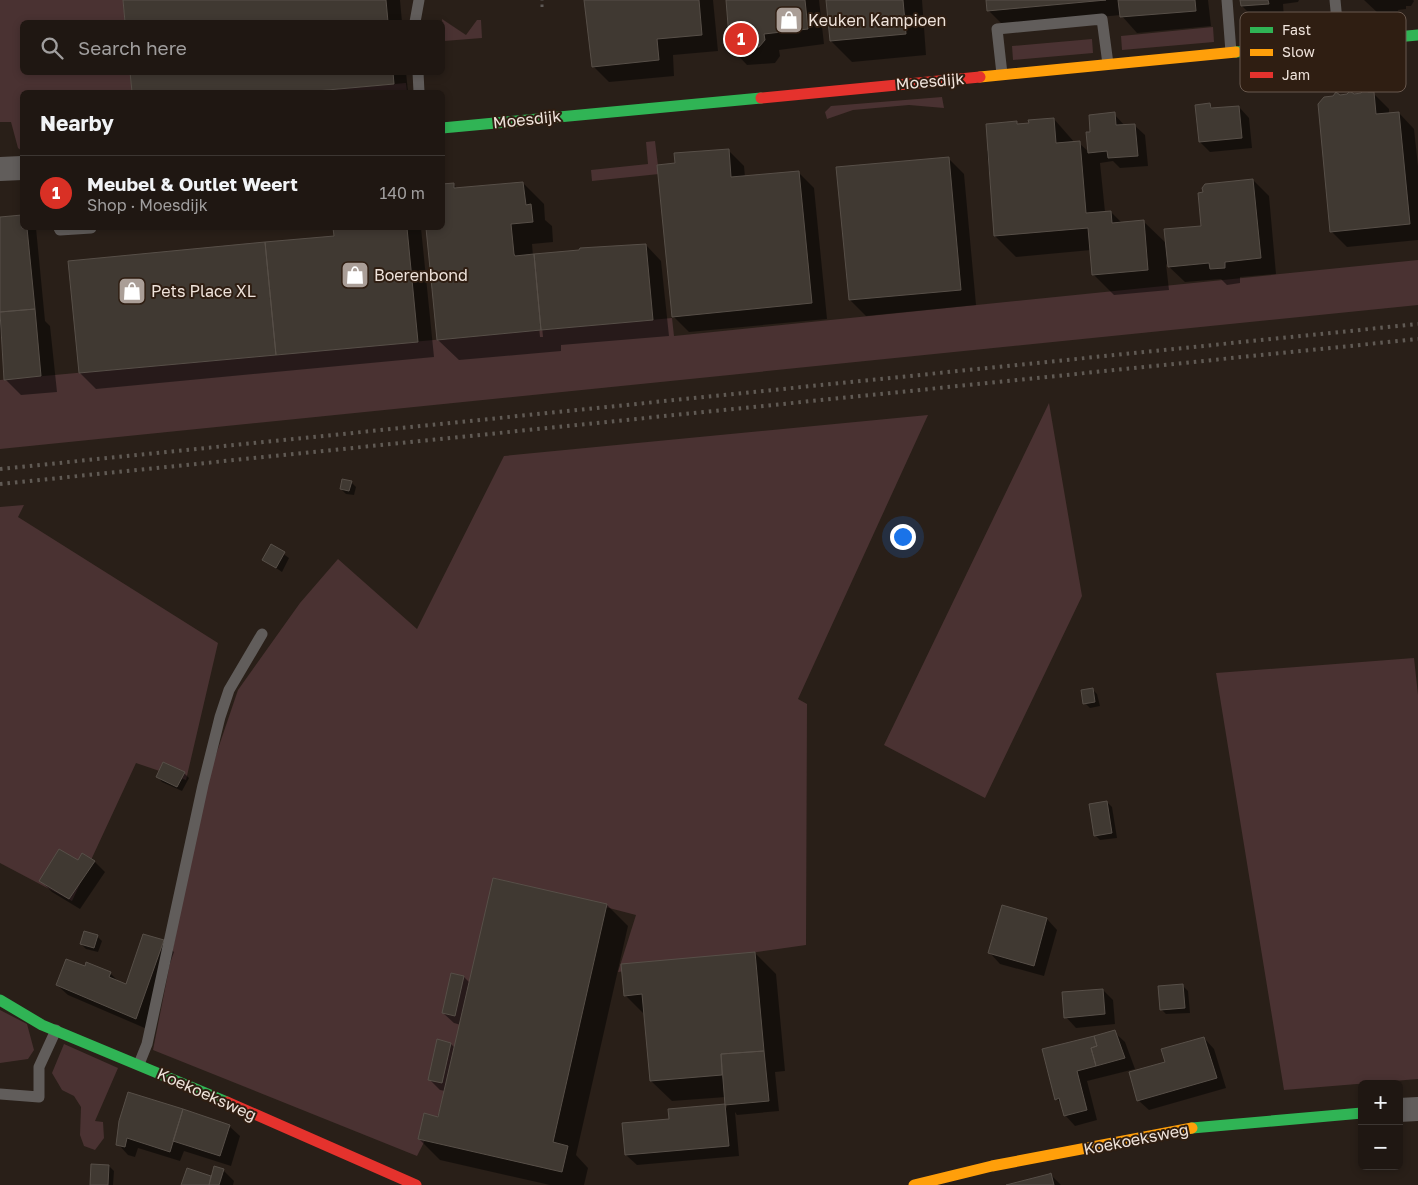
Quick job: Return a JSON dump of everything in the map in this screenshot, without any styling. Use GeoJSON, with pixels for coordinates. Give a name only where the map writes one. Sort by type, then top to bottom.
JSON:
{"type":"FeatureCollection","features":[{"type":"Feature","properties":{"kind":"street","name":"Moesdijk"},"geometry":{"type":"LineString","coordinates":[[445,128],[1240,51]]}},
{"type":"Feature","properties":{"kind":"street"},"geometry":{"type":"LineString","coordinates":[[0,169],[20,168]]}},
{"type":"Feature","properties":{"kind":"street","name":"Koekoeksweg"},"geometry":{"type":"LineString","coordinates":[[0,1000],[56,1030],[416,1185]]}},
{"type":"Feature","properties":{"kind":"street"},"geometry":{"type":"LineString","coordinates":[[1403,1110],[1418,1109]]}},
{"type":"Feature","properties":{"kind":"street","name":"Koekoeksweg"},"geometry":{"type":"LineString","coordinates":[[914,1185],[992,1166],[1194,1128],[1358,1114]]}},
{"type":"Feature","properties":{"kind":"lane"},"geometry":{"type":"LineString","coordinates":[[415,20],[419,0]]}},
{"type":"Feature","properties":{"kind":"lane"},"geometry":{"type":"LineString","coordinates":[[1227,0],[1231,52]]}},
{"type":"Feature","properties":{"kind":"lane"},"geometry":{"type":"LineString","coordinates":[[1002,74],[997,29],[1102,19],[1108,64]]}},
{"type":"Feature","properties":{"kind":"lane"},"geometry":{"type":"LineString","coordinates":[[418,75],[419,90]]}},
{"type":"Feature","properties":{"kind":"lane"},"geometry":{"type":"LineString","coordinates":[[138,1064],[147,1044],[203,785],[220,717],[230,690],[262,634]]}},
{"type":"Feature","properties":{"kind":"lane"},"geometry":{"type":"LineString","coordinates":[[0,1094],[39,1097],[39,1067],[56,1030]]}},
{"type":"Feature","properties":{"kind":"path"},"geometry":{"type":"LineString","coordinates":[[542,0],[542,7]]}},
{"type":"Feature","properties":{"kind":"shaded area"},"geometry":{"type":"Polygon","coordinates":[[[0,0],[123,0],[125,20],[20,20],[20,75],[130,75],[132,90],[20,90],[20,150],[11,122],[0,122],[0,0]]]}},
{"type":"Feature","properties":{"kind":"shaded area"},"geometry":{"type":"Polygon","coordinates":[[[477,20],[481,20],[482,38],[445,41],[445,21],[466,35],[477,20]]]}},
{"type":"Feature","properties":{"kind":"shaded area"},"geometry":{"type":"Polygon","coordinates":[[[1213,27],[1214,42],[1122,50],[1121,36],[1213,27]]]}},
{"type":"Feature","properties":{"kind":"shaded area"},"geometry":{"type":"Polygon","coordinates":[[[1092,39],[1093,53],[1013,60],[1012,46],[1092,39]]]}},
{"type":"Feature","properties":{"kind":"shaded area"},"geometry":{"type":"Polygon","coordinates":[[[406,83],[407,90],[329,90],[406,83]]]}},
{"type":"Feature","properties":{"kind":"shaded area"},"geometry":{"type":"Polygon","coordinates":[[[942,97],[944,108],[909,105],[853,110],[827,119],[825,112],[831,106],[942,97]]]}},
{"type":"Feature","properties":{"kind":"shaded area"},"geometry":{"type":"Polygon","coordinates":[[[655,141],[659,174],[592,181],[591,170],[648,164],[646,142],[655,141]]]}},
{"type":"Feature","properties":{"kind":"shaded area"},"geometry":{"type":"Polygon","coordinates":[[[1418,260],[1418,305],[0,449],[0,380],[672,318],[674,336],[1418,260]]]}},
{"type":"Feature","properties":{"kind":"shaded area"},"geometry":{"type":"Polygon","coordinates":[[[1049,403],[1082,596],[985,798],[884,745],[1049,403]]]}},
{"type":"Feature","properties":{"kind":"shaded area"},"geometry":{"type":"Polygon","coordinates":[[[928,415],[798,699],[807,704],[806,945],[618,972],[636,915],[494,878],[439,1113],[417,1156],[153,1050],[204,790],[238,690],[300,603],[338,559],[417,629],[504,456],[928,415]]]}},
{"type":"Feature","properties":{"kind":"shaded area"},"geometry":{"type":"Polygon","coordinates":[[[24,505],[18,517],[218,643],[186,780],[136,763],[72,901],[0,863],[0,507],[24,505]]]}},
{"type":"Feature","properties":{"kind":"shaded area"},"geometry":{"type":"Polygon","coordinates":[[[1414,658],[1418,695],[1418,1079],[1358,1080],[1358,1084],[1284,1090],[1216,673],[1414,658]]]}},
{"type":"Feature","properties":{"kind":"shaded area"},"geometry":{"type":"Polygon","coordinates":[[[0,1010],[27,1024],[34,1050],[28,1059],[0,1063],[0,1010]]]}},
{"type":"Feature","properties":{"kind":"shaded area"},"geometry":{"type":"Polygon","coordinates":[[[64,1044],[118,1068],[95,1121],[103,1122],[104,1138],[95,1150],[84,1146],[80,1135],[81,1107],[74,1096],[62,1090],[52,1073],[64,1044]]]}},
{"type":"Feature","properties":{"kind":"building"},"geometry":{"type":"Polygon","coordinates":[[[123,0],[386,0],[388,20],[125,20],[123,0]]]}},
{"type":"Feature","properties":{"kind":"building"},"geometry":{"type":"Polygon","coordinates":[[[584,0],[699,0],[702,35],[657,39],[659,60],[592,67],[584,0]]]}},
{"type":"Feature","properties":{"kind":"building"},"geometry":{"type":"Polygon","coordinates":[[[726,0],[805,0],[808,29],[764,34],[765,40],[759,47],[730,50],[726,0]]]}},
{"type":"Feature","properties":{"kind":"building"},"geometry":{"type":"Polygon","coordinates":[[[826,0],[903,0],[906,34],[830,41],[826,0]]]}},
{"type":"Feature","properties":{"kind":"building"},"geometry":{"type":"Polygon","coordinates":[[[986,0],[1106,0],[987,11],[986,0]]]}},
{"type":"Feature","properties":{"kind":"building"},"geometry":{"type":"Polygon","coordinates":[[[1118,0],[1195,0],[1196,11],[1120,17],[1118,0]]]}},
{"type":"Feature","properties":{"kind":"building"},"geometry":{"type":"Polygon","coordinates":[[[1240,0],[1268,0],[1269,4],[1241,6],[1240,0]]]}},
{"type":"Feature","properties":{"kind":"building"},"geometry":{"type":"Polygon","coordinates":[[[130,75],[393,75],[394,84],[327,90],[132,90],[130,75]]]}},
{"type":"Feature","properties":{"kind":"building"},"geometry":{"type":"Polygon","coordinates":[[[1336,92],[1340,95],[1349,92],[1354,94],[1374,92],[1376,114],[1399,112],[1410,224],[1330,232],[1318,104],[1324,97],[1333,96],[1336,92]]]}},
{"type":"Feature","properties":{"kind":"building"},"geometry":{"type":"Polygon","coordinates":[[[1210,103],[1211,108],[1239,106],[1242,138],[1199,142],[1195,105],[1210,103]]]}},
{"type":"Feature","properties":{"kind":"building"},"geometry":{"type":"Polygon","coordinates":[[[1115,112],[1116,125],[1135,124],[1138,156],[1108,158],[1107,151],[1088,153],[1086,132],[1090,132],[1089,115],[1115,112]]]}},
{"type":"Feature","properties":{"kind":"building"},"geometry":{"type":"Polygon","coordinates":[[[1054,118],[1056,143],[1080,141],[1086,213],[1111,211],[1112,223],[1144,220],[1148,270],[1092,275],[1088,228],[994,236],[986,124],[1017,121],[1017,124],[1029,123],[1028,120],[1054,118]]]}},
{"type":"Feature","properties":{"kind":"building"},"geometry":{"type":"Polygon","coordinates":[[[729,149],[731,177],[799,171],[812,303],[672,317],[657,165],[675,163],[674,153],[729,149]]]}},
{"type":"Feature","properties":{"kind":"building"},"geometry":{"type":"Polygon","coordinates":[[[949,157],[961,290],[849,300],[836,167],[949,157]]]}},
{"type":"Feature","properties":{"kind":"building"},"geometry":{"type":"Polygon","coordinates":[[[1253,179],[1261,258],[1225,262],[1225,268],[1210,269],[1209,263],[1168,267],[1164,229],[1201,226],[1198,193],[1203,192],[1202,188],[1205,184],[1253,179]]]}},
{"type":"Feature","properties":{"kind":"building"},"geometry":{"type":"Polygon","coordinates":[[[523,182],[526,205],[531,204],[533,222],[511,224],[514,254],[515,256],[534,254],[541,330],[437,340],[426,230],[445,230],[445,184],[454,183],[454,188],[523,182]]]}},
{"type":"Feature","properties":{"kind":"building"},"geometry":{"type":"Polygon","coordinates":[[[20,215],[20,230],[27,230],[35,309],[0,312],[0,217],[20,215]]]}},
{"type":"Feature","properties":{"kind":"building"},"geometry":{"type":"Polygon","coordinates":[[[333,230],[407,230],[418,342],[276,355],[265,242],[334,236],[333,230]]]}},
{"type":"Feature","properties":{"kind":"building"},"geometry":{"type":"Polygon","coordinates":[[[265,242],[276,355],[79,373],[68,261],[265,242]]]}},
{"type":"Feature","properties":{"kind":"building"},"geometry":{"type":"Polygon","coordinates":[[[646,244],[653,320],[541,330],[534,254],[579,250],[580,248],[646,244]]]}},
{"type":"Feature","properties":{"kind":"building"},"geometry":{"type":"Polygon","coordinates":[[[35,309],[41,376],[4,380],[0,312],[35,309]]]}},
{"type":"Feature","properties":{"kind":"building"},"geometry":{"type":"Polygon","coordinates":[[[342,479],[352,481],[349,491],[340,489],[342,479]]]}},
{"type":"Feature","properties":{"kind":"building"},"geometry":{"type":"Polygon","coordinates":[[[271,544],[285,552],[276,568],[262,560],[271,544]]]}},
{"type":"Feature","properties":{"kind":"building"},"geometry":{"type":"Polygon","coordinates":[[[1093,688],[1095,702],[1083,704],[1081,690],[1093,688]]]}},
{"type":"Feature","properties":{"kind":"building"},"geometry":{"type":"Polygon","coordinates":[[[163,762],[185,772],[177,787],[156,777],[163,762]]]}},
{"type":"Feature","properties":{"kind":"building"},"geometry":{"type":"Polygon","coordinates":[[[1107,801],[1112,833],[1094,836],[1089,804],[1107,801]]]}},
{"type":"Feature","properties":{"kind":"building"},"geometry":{"type":"Polygon","coordinates":[[[59,849],[78,860],[82,853],[95,861],[69,899],[39,881],[59,849]]]}},
{"type":"Feature","properties":{"kind":"building"},"geometry":{"type":"Polygon","coordinates":[[[493,878],[607,904],[553,1142],[568,1146],[562,1172],[418,1139],[424,1113],[438,1117],[493,878]]]}},
{"type":"Feature","properties":{"kind":"building"},"geometry":{"type":"Polygon","coordinates":[[[1002,905],[1047,918],[1034,966],[988,953],[1002,905]]]}},
{"type":"Feature","properties":{"kind":"building"},"geometry":{"type":"Polygon","coordinates":[[[84,931],[98,935],[94,948],[80,944],[84,931]]]}},
{"type":"Feature","properties":{"kind":"building"},"geometry":{"type":"Polygon","coordinates":[[[143,934],[164,940],[136,1019],[56,985],[66,959],[85,966],[86,962],[111,972],[109,977],[126,984],[143,934]]]}},
{"type":"Feature","properties":{"kind":"building"},"geometry":{"type":"Polygon","coordinates":[[[755,952],[764,1051],[721,1054],[722,1075],[650,1081],[642,994],[624,996],[621,964],[755,952]]]}},
{"type":"Feature","properties":{"kind":"building"},"geometry":{"type":"Polygon","coordinates":[[[451,973],[464,976],[455,1016],[442,1013],[451,973]]]}},
{"type":"Feature","properties":{"kind":"building"},"geometry":{"type":"Polygon","coordinates":[[[1183,984],[1185,1008],[1160,1010],[1158,986],[1183,984]]]}},
{"type":"Feature","properties":{"kind":"building"},"geometry":{"type":"Polygon","coordinates":[[[1103,989],[1105,1014],[1064,1018],[1062,992],[1103,989]]]}},
{"type":"Feature","properties":{"kind":"building"},"geometry":{"type":"Polygon","coordinates":[[[1115,1030],[1125,1058],[1096,1066],[1091,1048],[1097,1046],[1094,1036],[1115,1030]]]}},
{"type":"Feature","properties":{"kind":"building"},"geometry":{"type":"Polygon","coordinates":[[[1094,1036],[1097,1046],[1091,1048],[1096,1066],[1077,1071],[1087,1110],[1064,1116],[1059,1098],[1055,1100],[1042,1049],[1094,1036]]]}},
{"type":"Feature","properties":{"kind":"building"},"geometry":{"type":"Polygon","coordinates":[[[1204,1037],[1217,1078],[1137,1101],[1129,1072],[1165,1062],[1161,1049],[1204,1037]]]}},
{"type":"Feature","properties":{"kind":"building"},"geometry":{"type":"Polygon","coordinates":[[[437,1039],[451,1043],[442,1083],[428,1080],[437,1039]]]}},
{"type":"Feature","properties":{"kind":"building"},"geometry":{"type":"Polygon","coordinates":[[[764,1051],[769,1101],[725,1105],[721,1054],[764,1051]]]}},
{"type":"Feature","properties":{"kind":"building"},"geometry":{"type":"Polygon","coordinates":[[[128,1092],[183,1109],[170,1152],[127,1138],[125,1147],[116,1145],[119,1121],[128,1092]]]}},
{"type":"Feature","properties":{"kind":"building"},"geometry":{"type":"Polygon","coordinates":[[[725,1104],[729,1146],[625,1155],[622,1123],[669,1119],[668,1109],[725,1104]]]}},
{"type":"Feature","properties":{"kind":"building"},"geometry":{"type":"Polygon","coordinates":[[[183,1109],[230,1125],[220,1156],[173,1141],[183,1109]]]}},
{"type":"Feature","properties":{"kind":"building"},"geometry":{"type":"Polygon","coordinates":[[[91,1164],[109,1165],[108,1185],[90,1185],[91,1164]]]}},
{"type":"Feature","properties":{"kind":"building"},"geometry":{"type":"Polygon","coordinates":[[[214,1166],[224,1169],[219,1185],[209,1185],[214,1166]]]}},
{"type":"Feature","properties":{"kind":"building"},"geometry":{"type":"Polygon","coordinates":[[[187,1168],[211,1176],[209,1185],[181,1185],[187,1168]]]}},
{"type":"Feature","properties":{"kind":"building"},"geometry":{"type":"Polygon","coordinates":[[[1051,1173],[1054,1185],[1006,1185],[1049,1174],[1051,1173]]]}},
{"type":"Feature","properties":{"kind":"railway"},"geometry":{"type":"LineString","coordinates":[[0,469],[1418,324]]}},
{"type":"Feature","properties":{"kind":"railway"},"geometry":{"type":"LineString","coordinates":[[0,484],[1418,339]]}},
{"type":"Feature","properties":{"kind":"traffic: fast"},"geometry":{"type":"LineString","coordinates":[[1406,36],[1418,35]]}},
{"type":"Feature","properties":{"kind":"traffic: fast"},"geometry":{"type":"LineString","coordinates":[[1236,52],[1240,52]]}},
{"type":"Feature","properties":{"kind":"traffic: fast"},"geometry":{"type":"LineString","coordinates":[[445,128],[761,98]]}},
{"type":"Feature","properties":{"kind":"traffic: fast"},"geometry":{"type":"LineString","coordinates":[[0,1000],[42,1025],[227,1102]]}},
{"type":"Feature","properties":{"kind":"traffic: fast"},"geometry":{"type":"LineString","coordinates":[[1192,1128],[1358,1113]]}},
{"type":"Feature","properties":{"kind":"traffic: slow"},"geometry":{"type":"LineString","coordinates":[[980,77],[1236,52]]}},
{"type":"Feature","properties":{"kind":"traffic: slow"},"geometry":{"type":"LineString","coordinates":[[914,1185],[992,1166],[1192,1128]]}},
{"type":"Feature","properties":{"kind":"traffic: jam"},"geometry":{"type":"LineString","coordinates":[[761,98],[980,77]]}},
{"type":"Feature","properties":{"kind":"traffic: jam"},"geometry":{"type":"LineString","coordinates":[[227,1102],[416,1185]]}},
{"type":"Feature","properties":{"kind":"place","name":"Keuken Kampioen"},"geometry":{"type":"Point","coordinates":[789,20]}},
{"type":"Feature","properties":{"kind":"place","name":"Meubel & Outlet Weert"},"geometry":{"type":"Point","coordinates":[741,39]}},
{"type":"Feature","properties":{"kind":"place","name":"Boerenbond"},"geometry":{"type":"Point","coordinates":[355,275]}},
{"type":"Feature","properties":{"kind":"place","name":"Pets Place XL"},"geometry":{"type":"Point","coordinates":[132,291]}}]}
